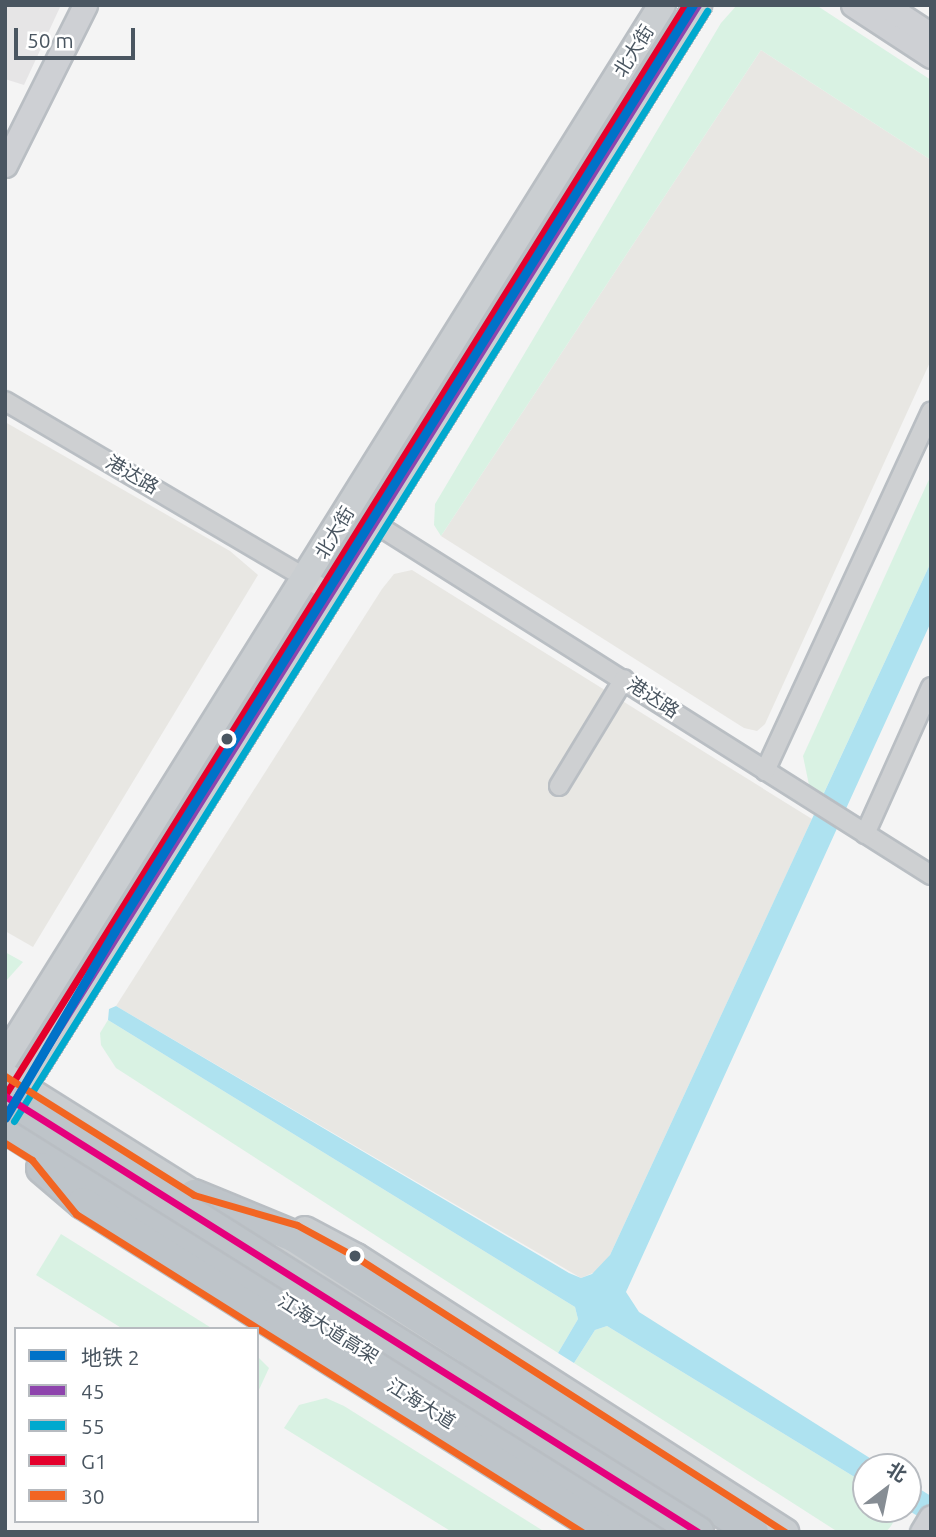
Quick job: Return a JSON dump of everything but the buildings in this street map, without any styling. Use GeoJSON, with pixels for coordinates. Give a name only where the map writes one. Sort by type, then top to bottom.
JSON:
{"type":"FeatureCollection","features":[{"type":"Feature","properties":{"kind":"highway","name":"江海大道高架"},"geometry":{"type":"LineString","coordinates":[[11,1086],[698,1532]]}},
{"type":"Feature","properties":{"kind":"highway","name":"江海大道高架"},"geometry":{"type":"LineString","coordinates":[[5,1127],[650,1532]]}},
{"type":"Feature","properties":{"kind":"highway"},"geometry":{"type":"LineString","coordinates":[[32,1160],[83,1203],[606,1532]]}},
{"type":"Feature","properties":{"kind":"highway"},"geometry":{"type":"LineString","coordinates":[[194,1195],[295,1231],[753,1532]]}},
{"type":"Feature","properties":{"kind":"main road","name":"北大街"},"geometry":{"type":"LineString","coordinates":[[5,1058],[307,578],[662,5]]}},
{"type":"Feature","properties":{"kind":"main road","name":"北大街"},"geometry":{"type":"LineString","coordinates":[[5,1115],[11,1086],[331,593],[698,5]]}},
{"type":"Feature","properties":{"kind":"main road"},"geometry":{"type":"LineString","coordinates":[[11,1086],[194,1195],[730,1532]]}},
{"type":"Feature","properties":{"kind":"main road","name":"江海大道"},"geometry":{"type":"LineString","coordinates":[[5,1143],[624,1532]]}},
{"type":"Feature","properties":{"kind":"main road"},"geometry":{"type":"LineString","coordinates":[[32,1160],[76,1214],[256,1327]]}},
{"type":"Feature","properties":{"kind":"main road"},"geometry":{"type":"LineString","coordinates":[[295,1231],[368,1264],[785,1532]]}},
{"type":"Feature","properties":{"kind":"main road"},"geometry":{"type":"LineString","coordinates":[[259,1329],[582,1532]]}},
{"type":"Feature","properties":{"kind":"street"},"geometry":{"type":"LineString","coordinates":[[5,165],[85,5]]}},
{"type":"Feature","properties":{"kind":"street"},"geometry":{"type":"LineString","coordinates":[[853,5],[931,56]]}},
{"type":"Feature","properties":{"kind":"street"},"geometry":{"type":"LineString","coordinates":[[885,5],[931,35]]}},
{"type":"Feature","properties":{"kind":"street","name":"港达路"},"geometry":{"type":"LineString","coordinates":[[5,401],[331,593]]}},
{"type":"Feature","properties":{"kind":"street"},"geometry":{"type":"LineString","coordinates":[[765,771],[931,411]]}},
{"type":"Feature","properties":{"kind":"street","name":"港达路"},"geometry":{"type":"LineString","coordinates":[[374,523],[931,875]]}},
{"type":"Feature","properties":{"kind":"street"},"geometry":{"type":"LineString","coordinates":[[559,786],[624,679]]}},
{"type":"Feature","properties":{"kind":"street"},"geometry":{"type":"LineString","coordinates":[[865,834],[931,687]]}},
{"type":"Feature","properties":{"kind":"shaded area"},"geometry":{"type":"Polygon","coordinates":[[[5,5],[61,5],[24,85],[5,79],[5,5]]]}},
{"type":"Feature","properties":{"kind":"shaded area"},"geometry":{"type":"Polygon","coordinates":[[[761,50],[931,160],[931,360],[765,724],[757,731],[744,728],[441,536],[761,50]]]}},
{"type":"Feature","properties":{"kind":"shaded area"},"geometry":{"type":"Polygon","coordinates":[[[5,422],[230,551],[258,575],[33,947],[5,931],[5,422]]]}},
{"type":"Feature","properties":{"kind":"shaded area"},"geometry":{"type":"Polygon","coordinates":[[[412,570],[812,819],[610,1255],[602,1269],[581,1278],[116,1006],[382,589],[394,574],[412,570]]]}},
{"type":"Feature","properties":{"kind":"green space"},"geometry":{"type":"Polygon","coordinates":[[[737,5],[816,5],[931,80],[931,160],[761,50],[441,536],[434,525],[435,504],[721,23],[737,5]]]}},
{"type":"Feature","properties":{"kind":"green space"},"geometry":{"type":"Polygon","coordinates":[[[931,475],[931,562],[823,795],[809,785],[803,756],[931,475]]]}},
{"type":"Feature","properties":{"kind":"green space"},"geometry":{"type":"Polygon","coordinates":[[[5,952],[23,962],[5,982],[5,952]]]}},
{"type":"Feature","properties":{"kind":"green space"},"geometry":{"type":"Polygon","coordinates":[[[108,1020],[575,1307],[578,1319],[558,1353],[116,1068],[101,1045],[100,1033],[108,1020]]]}},
{"type":"Feature","properties":{"kind":"green space"},"geometry":{"type":"Polygon","coordinates":[[[61,1234],[210,1327],[120,1327],[36,1275],[61,1234]]]}},
{"type":"Feature","properties":{"kind":"green space"},"geometry":{"type":"Polygon","coordinates":[[[607,1326],[852,1475],[852,1523],[893,1523],[891,1526],[886,1532],[838,1532],[574,1363],[595,1330],[607,1326]]]}},
{"type":"Feature","properties":{"kind":"green space"},"geometry":{"type":"Polygon","coordinates":[[[259,1358],[269,1368],[259,1390],[259,1358]]]}},
{"type":"Feature","properties":{"kind":"green space"},"geometry":{"type":"Polygon","coordinates":[[[326,1398],[344,1406],[545,1532],[452,1532],[284,1428],[299,1405],[326,1398]]]}},
{"type":"Feature","properties":{"kind":"water"},"geometry":{"type":"Polygon","coordinates":[[[931,562],[931,622],[626,1292],[639,1312],[862,1453],[852,1453],[852,1475],[607,1326],[595,1330],[574,1363],[558,1353],[578,1319],[575,1307],[108,1020],[109,1009],[116,1006],[569,1273],[581,1278],[592,1274],[610,1255],[931,562]]]}},
{"type":"Feature","properties":{"kind":"water"},"geometry":{"type":"Polygon","coordinates":[[[922,1491],[931,1496],[931,1524],[922,1519],[922,1491]]]}},
{"type":"Feature","properties":{"kind":"metro line","name":"2"},"geometry":{"type":"LineString","coordinates":[[5,1118],[114,932],[693,5]]}},
{"type":"Feature","properties":{"kind":"transit line","name":"G1"},"geometry":{"type":"LineString","coordinates":[[5,1095],[685,5]]}},
{"type":"Feature","properties":{"kind":"transit line","name":"45"},"geometry":{"type":"LineString","coordinates":[[5,1115],[698,5]]}},
{"type":"Feature","properties":{"kind":"transit line","name":"55"},"geometry":{"type":"LineString","coordinates":[[14,1121],[707,11]]}},
{"type":"Feature","properties":{"kind":"transit line","name":"30"},"geometry":{"type":"LineString","coordinates":[[5,1076],[194,1195],[297,1225],[356,1257],[785,1532]]}},
{"type":"Feature","properties":{"kind":"transit line"},"geometry":{"type":"LineString","coordinates":[[5,1096],[698,1532]]}},
{"type":"Feature","properties":{"kind":"transit line","name":"30"},"geometry":{"type":"LineString","coordinates":[[5,1143],[32,1160],[76,1214],[256,1327]]}},
{"type":"Feature","properties":{"kind":"transit line","name":"30"},"geometry":{"type":"LineString","coordinates":[[259,1329],[582,1532]]}}]}
